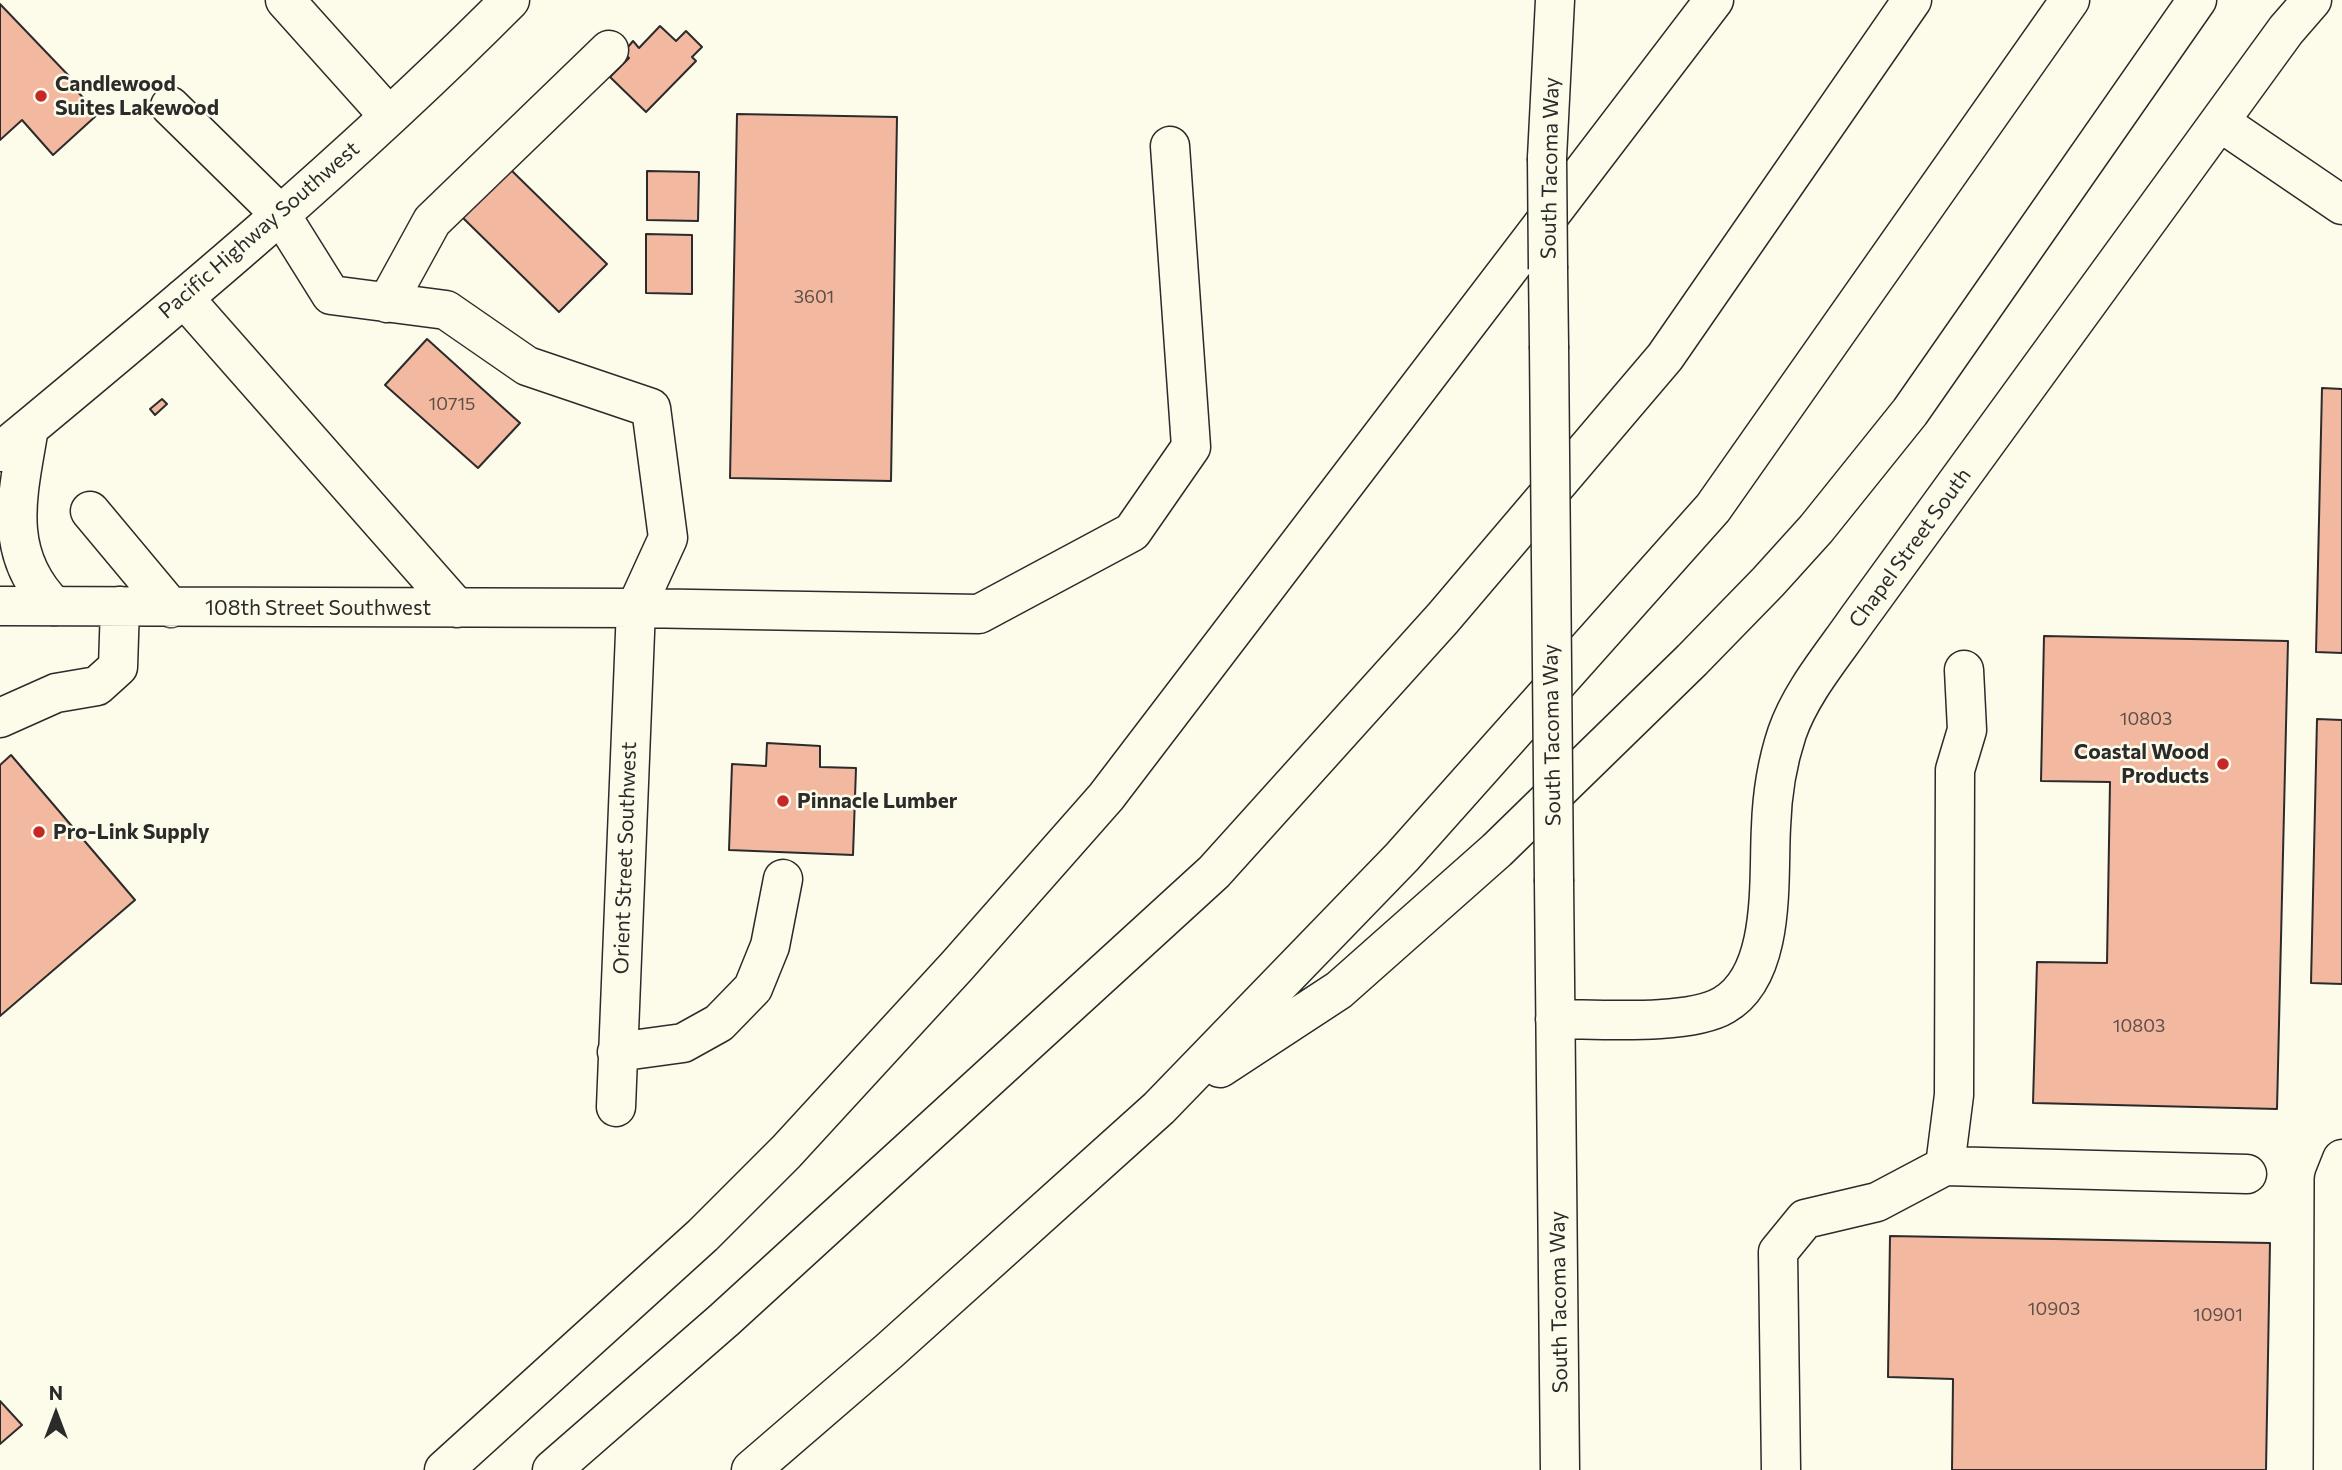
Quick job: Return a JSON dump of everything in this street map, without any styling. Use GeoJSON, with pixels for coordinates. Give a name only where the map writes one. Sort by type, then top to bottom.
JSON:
{"type":"FeatureCollection","features":[{"type":"Feature","properties":{"kind":"main road"},"geometry":{"type":"LineString","coordinates":[[285,0],[388,115]]}},
{"type":"Feature","properties":{"kind":"main road","name":"Pacific Highway Southwest"},"geometry":{"type":"LineString","coordinates":[[0,452],[281,215],[388,115],[424,87],[510,0]]}},
{"type":"Feature","properties":{"kind":"main road","name":"South Tacoma Way"},"geometry":{"type":"LineString","coordinates":[[1555,0],[1547,158],[1560,1470]]}},
{"type":"Feature","properties":{"kind":"main road"},"geometry":{"type":"LineString","coordinates":[[444,1470],[674,1262],[786,1152],[1106,797],[1714,0]]}},
{"type":"Feature","properties":{"kind":"main road"},"geometry":{"type":"LineString","coordinates":[[552,1470],[724,1320],[1214,872],[1443,618],[1665,357],[1912,0]]}},
{"type":"Feature","properties":{"kind":"main road"},"geometry":{"type":"LineString","coordinates":[[751,1470],[900,1342],[1159,1108],[1402,857],[1713,508],[2070,0]]}},
{"type":"Feature","properties":{"kind":"main road"},"geometry":{"type":"LineString","coordinates":[[1159,1108],[1339,990],[1497,850],[1768,582],[1816,529],[1910,412],[2197,0]]}},
{"type":"Feature","properties":{"kind":"main road","name":"Chapel Street South"},"geometry":{"type":"LineString","coordinates":[[1555,1019],[1669,1017],[1704,1013],[1722,1006],[1744,988],[1760,952],[1766,926],[1775,781],[1795,712],[1857,620],[2312,0]]}},
{"type":"Feature","properties":{"kind":"main road"},"geometry":{"type":"LineString","coordinates":[[387,303],[432,222],[609,50]]}},
{"type":"Feature","properties":{"kind":"main road"},"geometry":{"type":"LineString","coordinates":[[170,106],[281,215],[331,295],[446,310],[527,366],[651,408],[668,538],[636,608]]}},
{"type":"Feature","properties":{"kind":"main road"},"geometry":{"type":"LineString","coordinates":[[2220,122],[2342,205]]}},
{"type":"Feature","properties":{"kind":"main road","name":"108th Street Southwest"},"geometry":{"type":"LineString","coordinates":[[0,606],[636,608],[979,614],[1132,533],[1191,447],[1170,146]]}},
{"type":"Feature","properties":{"kind":"main road"},"geometry":{"type":"LineString","coordinates":[[184,298],[457,608]]}},
{"type":"Feature","properties":{"kind":"main road"},"geometry":{"type":"LineString","coordinates":[[29,428],[17,497],[17,533],[21,558],[38,591],[54,606]]}},
{"type":"Feature","properties":{"kind":"main road"},"geometry":{"type":"LineString","coordinates":[[90,511],[171,608]]}},
{"type":"Feature","properties":{"kind":"main road"},"geometry":{"type":"LineString","coordinates":[[0,718],[56,693],[97,685],[118,667],[120,606]]}},
{"type":"Feature","properties":{"kind":"main road","name":"Orient Street Southwest"},"geometry":{"type":"LineString","coordinates":[[616,1107],[636,608]]}},
{"type":"Feature","properties":{"kind":"main road"},"geometry":{"type":"LineString","coordinates":[[1945,1166],[1954,1095],[1955,770],[1966,730],[1964,670]]}},
{"type":"Feature","properties":{"kind":"main road"},"geometry":{"type":"LineString","coordinates":[[617,1052],[683,1044],[719,1023],[752,988],[770,946],[783,879]]}},
{"type":"Feature","properties":{"kind":"main road"},"geometry":{"type":"LineString","coordinates":[[2333,1470],[2334,1179],[2342,1159]]}},
{"type":"Feature","properties":{"kind":"main road"},"geometry":{"type":"LineString","coordinates":[[1781,1470],[1778,1252],[1805,1219],[1877,1202],[1945,1166],[2247,1174]]}},
{"type":"Feature","properties":{"kind":"building","name":"Candlewood Suites Lakewood"},"geometry":{"type":"Polygon","coordinates":[[[0,4],[69,76],[66,79],[98,114],[53,155],[22,120],[0,140],[0,4]]]}},
{"type":"Feature","properties":{"kind":"building"},"geometry":{"type":"Polygon","coordinates":[[[660,26],[676,41],[686,31],[702,47],[692,57],[696,61],[646,112],[610,77],[629,58],[623,53],[633,41],[639,48],[660,26]]]}},
{"type":"Feature","properties":{"kind":"building"},"geometry":{"type":"Polygon","coordinates":[[[737,114],[897,117],[891,481],[730,478],[737,114]]]}},
{"type":"Feature","properties":{"kind":"building"},"geometry":{"type":"Polygon","coordinates":[[[510,169],[607,264],[559,312],[462,217],[510,169]]]}},
{"type":"Feature","properties":{"kind":"building"},"geometry":{"type":"Polygon","coordinates":[[[647,171],[699,172],[698,221],[647,220],[647,171]]]}},
{"type":"Feature","properties":{"kind":"building"},"geometry":{"type":"Polygon","coordinates":[[[646,234],[692,235],[692,294],[646,293],[646,234]]]}},
{"type":"Feature","properties":{"kind":"building"},"geometry":{"type":"Polygon","coordinates":[[[427,339],[520,423],[478,468],[385,385],[427,339]]]}},
{"type":"Feature","properties":{"kind":"building"},"geometry":{"type":"Polygon","coordinates":[[[2322,388],[2342,389],[2342,653],[2316,652],[2322,388]]]}},
{"type":"Feature","properties":{"kind":"building"},"geometry":{"type":"Polygon","coordinates":[[[162,399],[167,404],[155,415],[150,409],[162,399]]]}},
{"type":"Feature","properties":{"kind":"building"},"geometry":{"type":"Polygon","coordinates":[[[2044,636],[2288,641],[2277,1109],[2033,1103],[2037,962],[2107,963],[2110,782],[2041,781],[2044,636]]]}},
{"type":"Feature","properties":{"kind":"building"},"geometry":{"type":"Polygon","coordinates":[[[2317,719],[2342,720],[2342,984],[2311,983],[2317,719]]]}},
{"type":"Feature","properties":{"kind":"building"},"geometry":{"type":"Polygon","coordinates":[[[767,743],[820,746],[820,767],[856,768],[853,855],[729,850],[732,764],[766,766],[767,743]]]}},
{"type":"Feature","properties":{"kind":"building","name":"Pro-Link Supply"},"geometry":{"type":"Polygon","coordinates":[[[11,755],[135,900],[0,1016],[0,765],[11,755]]]}},
{"type":"Feature","properties":{"kind":"building"},"geometry":{"type":"Polygon","coordinates":[[[1890,1236],[2270,1243],[2266,1470],[1952,1470],[1953,1379],[1888,1377],[1890,1236]]]}},
{"type":"Feature","properties":{"kind":"building"},"geometry":{"type":"Polygon","coordinates":[[[0,1401],[22,1425],[0,1444],[0,1401]]]}},
{"type":"Feature","properties":{"kind":"place","name":"Candlewood Suites Lakewood"},"geometry":{"type":"Point","coordinates":[41,96]}},
{"type":"Feature","properties":{"kind":"place","name":"Coastal Wood Products"},"geometry":{"type":"Point","coordinates":[2223,764]}},
{"type":"Feature","properties":{"kind":"place","name":"Pinnacle Lumber"},"geometry":{"type":"Point","coordinates":[783,801]}},
{"type":"Feature","properties":{"kind":"place","name":"Pro-Link Supply"},"geometry":{"type":"Point","coordinates":[39,832]}}]}
